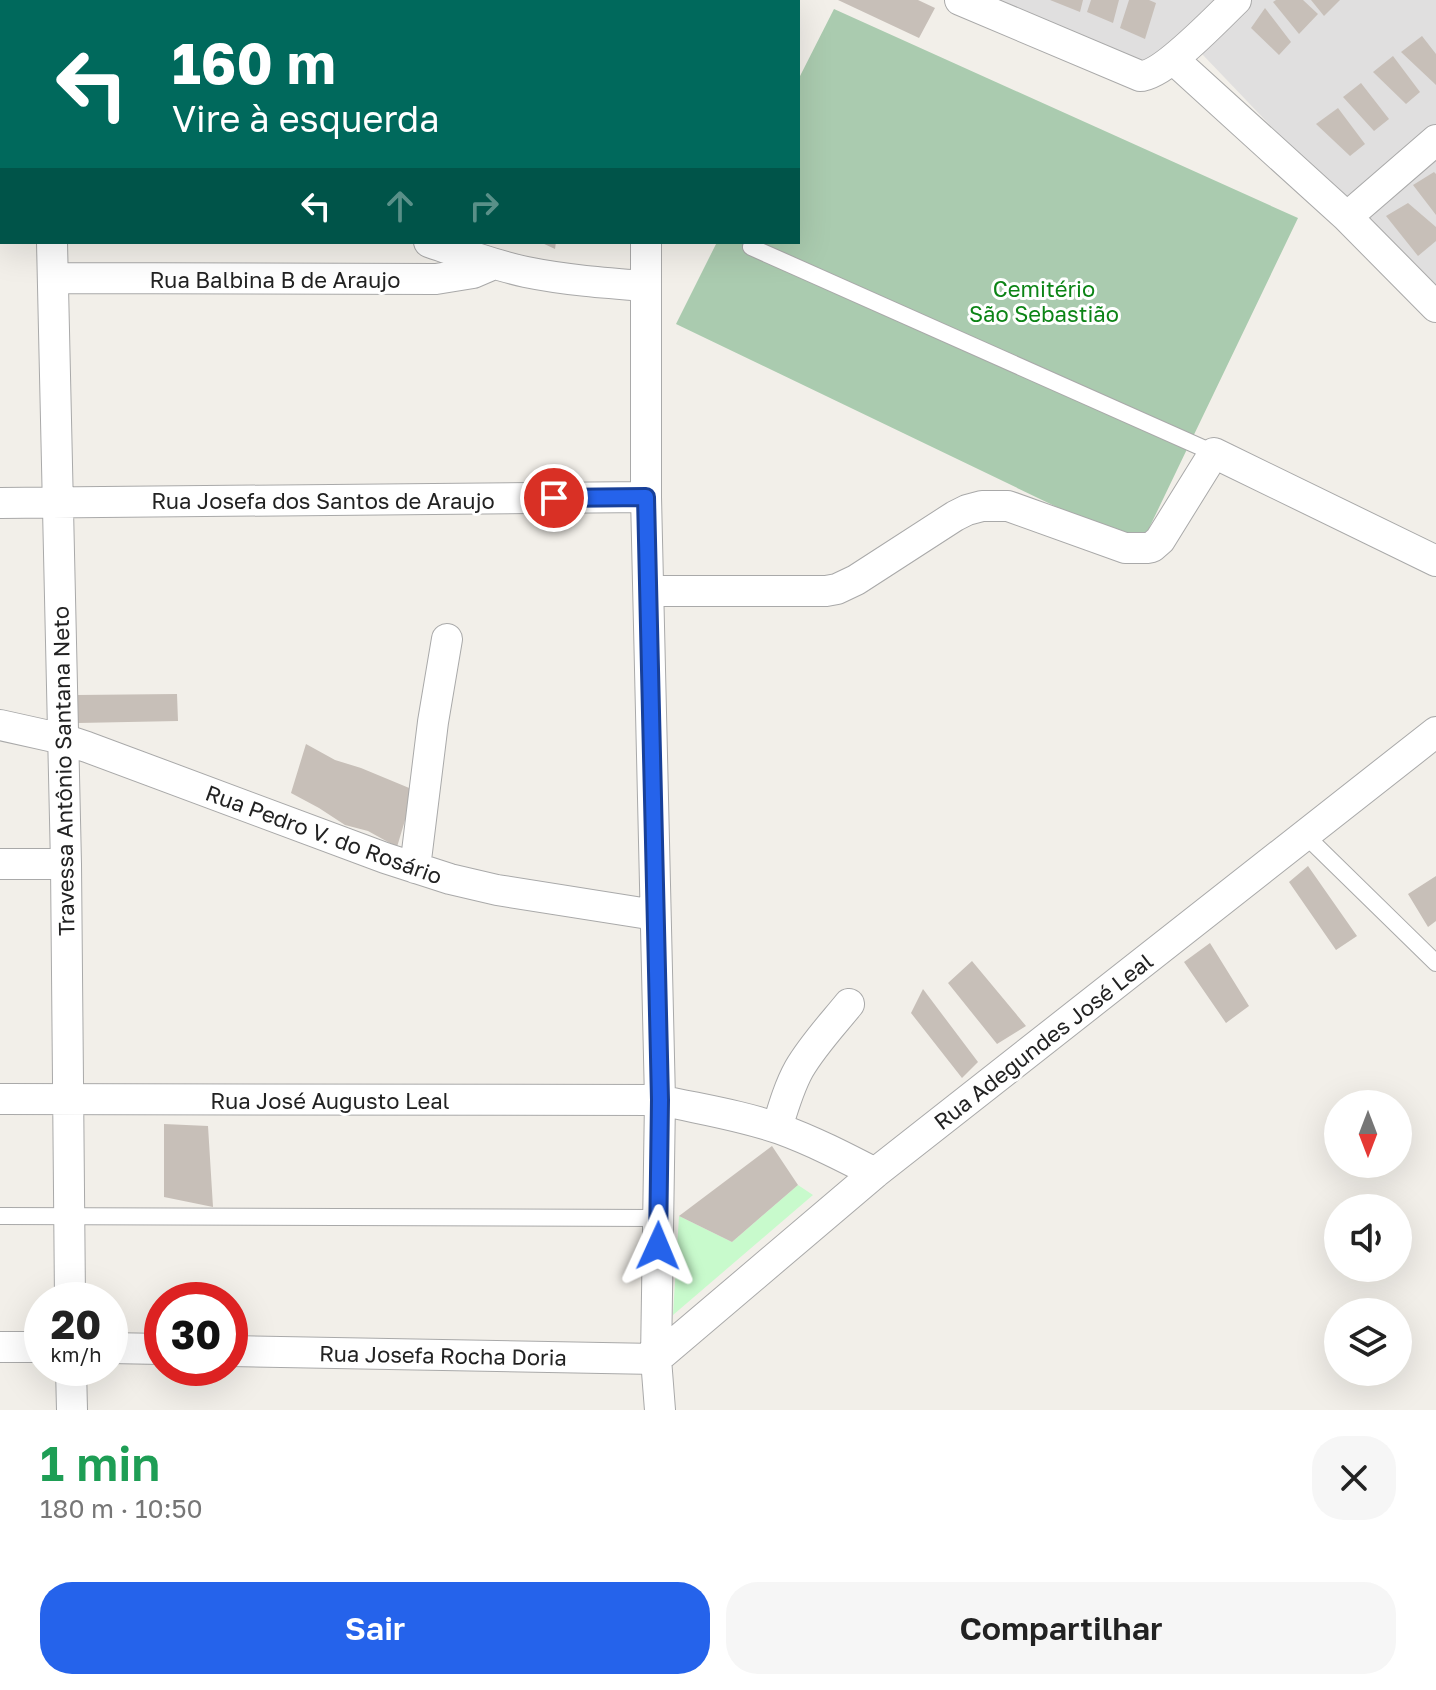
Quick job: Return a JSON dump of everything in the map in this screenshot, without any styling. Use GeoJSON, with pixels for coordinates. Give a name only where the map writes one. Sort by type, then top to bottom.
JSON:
{"type":"FeatureCollection","features":[{"type":"Feature","properties":{"kind":"street"},"geometry":{"type":"LineString","coordinates":[[960,0],[1140,76],[1151,75],[1173,59],[1236,0]]}},
{"type":"Feature","properties":{"kind":"street"},"geometry":{"type":"LineString","coordinates":[[1173,59],[1347,217],[1436,307]]}},
{"type":"Feature","properties":{"kind":"street"},"geometry":{"type":"LineString","coordinates":[[1347,217],[1436,140]]}},
{"type":"Feature","properties":{"kind":"street","name":"Travessa Antônio Santana Neto"},"geometry":{"type":"LineString","coordinates":[[52,244],[66,864],[70,1282]]}},
{"type":"Feature","properties":{"kind":"street","name":"Rua Balbina B de Araujo"},"geometry":{"type":"LineString","coordinates":[[435,244],[494,264],[558,277],[645,286]]}},
{"type":"Feature","properties":{"kind":"street"},"geometry":{"type":"LineString","coordinates":[[646,244],[646,497],[660,1100],[656,1359],[660,1410]]}},
{"type":"Feature","properties":{"kind":"street","name":"Rua Balbina B de Araujo"},"geometry":{"type":"LineString","coordinates":[[53,278],[436,279],[473,273],[494,264]]}},
{"type":"Feature","properties":{"kind":"street"},"geometry":{"type":"LineString","coordinates":[[649,591],[837,589],[955,516],[982,506],[1008,506],[1125,548],[1152,547],[1160,540],[1214,453],[1436,561]]}},
{"type":"Feature","properties":{"kind":"street","name":"Rua Josefa dos Santos de Araujo"},"geometry":{"type":"LineString","coordinates":[[0,503],[646,497]]}},
{"type":"Feature","properties":{"kind":"street"},"geometry":{"type":"LineString","coordinates":[[415,868],[447,639]]}},
{"type":"Feature","properties":{"kind":"street","name":"Rua Pedro V. do Rosário"},"geometry":{"type":"LineString","coordinates":[[0,725],[63,739],[415,868],[497,890],[655,915]]}},
{"type":"Feature","properties":{"kind":"street","name":"Rua Adegundes José Leal"},"geometry":{"type":"LineString","coordinates":[[656,1359],[875,1173],[1436,732]]}},
{"type":"Feature","properties":{"kind":"street"},"geometry":{"type":"LineString","coordinates":[[0,864],[66,864]]}},
{"type":"Feature","properties":{"kind":"street"},"geometry":{"type":"LineString","coordinates":[[777,1128],[797,1072],[849,1004]]}},
{"type":"Feature","properties":{"kind":"street","name":"Rua José Augusto Leal"},"geometry":{"type":"LineString","coordinates":[[0,1099],[660,1100],[777,1128],[829,1149],[875,1173]]}},
{"type":"Feature","properties":{"kind":"street"},"geometry":{"type":"LineString","coordinates":[[0,1347],[24,1347]]}},
{"type":"Feature","properties":{"kind":"street","name":"Rua Josefa Rocha Doria"},"geometry":{"type":"LineString","coordinates":[[248,1351],[656,1359]]}},
{"type":"Feature","properties":{"kind":"street"},"geometry":{"type":"LineString","coordinates":[[71,1386],[72,1410]]}},
{"type":"Feature","properties":{"kind":"lane"},"geometry":{"type":"LineString","coordinates":[[751,247],[1214,453]]}},
{"type":"Feature","properties":{"kind":"lane"},"geometry":{"type":"LineString","coordinates":[[1305,835],[1436,963]]}},
{"type":"Feature","properties":{"kind":"lane"},"geometry":{"type":"LineString","coordinates":[[0,1216],[658,1218]]}},
{"type":"Feature","properties":{"kind":"shaded area"},"geometry":{"type":"Polygon","coordinates":[[[980,0],[1436,0],[1436,299],[1182,33],[1145,74],[980,0]]]}},
{"type":"Feature","properties":{"kind":"green space","name":"Cemitério São Sebastião"},"geometry":{"type":"Polygon","coordinates":[[[834,9],[1298,218],[1140,547],[676,324],[716,244],[800,244],[800,76],[834,9]]]}},
{"type":"Feature","properties":{"kind":"green space"},"geometry":{"type":"Polygon","coordinates":[[[798,1185],[813,1195],[673,1315],[679,1216],[732,1242],[798,1185]]]}},
{"type":"Feature","properties":{"kind":"building"},"geometry":{"type":"Polygon","coordinates":[[[838,0],[918,0],[935,8],[919,38],[838,0]]]}},
{"type":"Feature","properties":{"kind":"building"},"geometry":{"type":"Polygon","coordinates":[[[1050,0],[1083,0],[1080,12],[1050,0]]]}},
{"type":"Feature","properties":{"kind":"building"},"geometry":{"type":"Polygon","coordinates":[[[1091,0],[1119,0],[1113,23],[1087,12],[1091,0]]]}},
{"type":"Feature","properties":{"kind":"building"},"geometry":{"type":"Polygon","coordinates":[[[1129,0],[1156,3],[1145,39],[1120,28],[1129,0]]]}},
{"type":"Feature","properties":{"kind":"building"},"geometry":{"type":"Polygon","coordinates":[[[1303,0],[1318,14],[1299,34],[1273,2],[1303,0]]]}},
{"type":"Feature","properties":{"kind":"building"},"geometry":{"type":"Polygon","coordinates":[[[1311,0],[1340,0],[1324,16],[1311,0]]]}},
{"type":"Feature","properties":{"kind":"building"},"geometry":{"type":"Polygon","coordinates":[[[1265,8],[1291,42],[1279,55],[1251,28],[1265,8]]]}},
{"type":"Feature","properties":{"kind":"building"},"geometry":{"type":"Polygon","coordinates":[[[1422,36],[1436,54],[1436,85],[1401,52],[1422,36]]]}},
{"type":"Feature","properties":{"kind":"building"},"geometry":{"type":"Polygon","coordinates":[[[1393,56],[1420,92],[1406,104],[1373,72],[1393,56]]]}},
{"type":"Feature","properties":{"kind":"building"},"geometry":{"type":"Polygon","coordinates":[[[1361,83],[1389,119],[1374,131],[1343,97],[1361,83]]]}},
{"type":"Feature","properties":{"kind":"building"},"geometry":{"type":"Polygon","coordinates":[[[1338,108],[1365,144],[1350,156],[1316,124],[1338,108]]]}},
{"type":"Feature","properties":{"kind":"building"},"geometry":{"type":"Polygon","coordinates":[[[1434,172],[1436,174],[1436,215],[1413,185],[1434,172]]]}},
{"type":"Feature","properties":{"kind":"building"},"geometry":{"type":"Polygon","coordinates":[[[1408,203],[1436,227],[1436,241],[1418,256],[1386,216],[1408,203]]]}},
{"type":"Feature","properties":{"kind":"building"},"geometry":{"type":"Polygon","coordinates":[[[177,694],[178,721],[78,723],[77,695],[177,694]]]}},
{"type":"Feature","properties":{"kind":"building"},"geometry":{"type":"Polygon","coordinates":[[[306,744],[335,760],[414,790],[397,847],[368,831],[345,825],[291,793],[306,744]]]}},
{"type":"Feature","properties":{"kind":"building"},"geometry":{"type":"Polygon","coordinates":[[[1308,866],[1357,936],[1336,950],[1289,882],[1308,866]]]}},
{"type":"Feature","properties":{"kind":"building"},"geometry":{"type":"Polygon","coordinates":[[[1436,876],[1436,921],[1428,927],[1408,894],[1436,876]]]}},
{"type":"Feature","properties":{"kind":"building"},"geometry":{"type":"Polygon","coordinates":[[[1210,943],[1249,1006],[1226,1023],[1184,962],[1210,943]]]}},
{"type":"Feature","properties":{"kind":"building"},"geometry":{"type":"Polygon","coordinates":[[[972,961],[1026,1026],[997,1044],[948,983],[972,961]]]}},
{"type":"Feature","properties":{"kind":"building"},"geometry":{"type":"Polygon","coordinates":[[[923,989],[978,1062],[962,1078],[911,1013],[923,989]]]}},
{"type":"Feature","properties":{"kind":"building"},"geometry":{"type":"Polygon","coordinates":[[[164,1124],[208,1126],[213,1207],[164,1197],[164,1124]]]}},
{"type":"Feature","properties":{"kind":"building"},"geometry":{"type":"Polygon","coordinates":[[[772,1146],[798,1185],[732,1242],[679,1216],[772,1146]]]}},
{"type":"Feature","properties":{"kind":"route"},"geometry":{"type":"LineString","coordinates":[[554,498],[646,497],[660,1100],[658,1246]]}}]}
